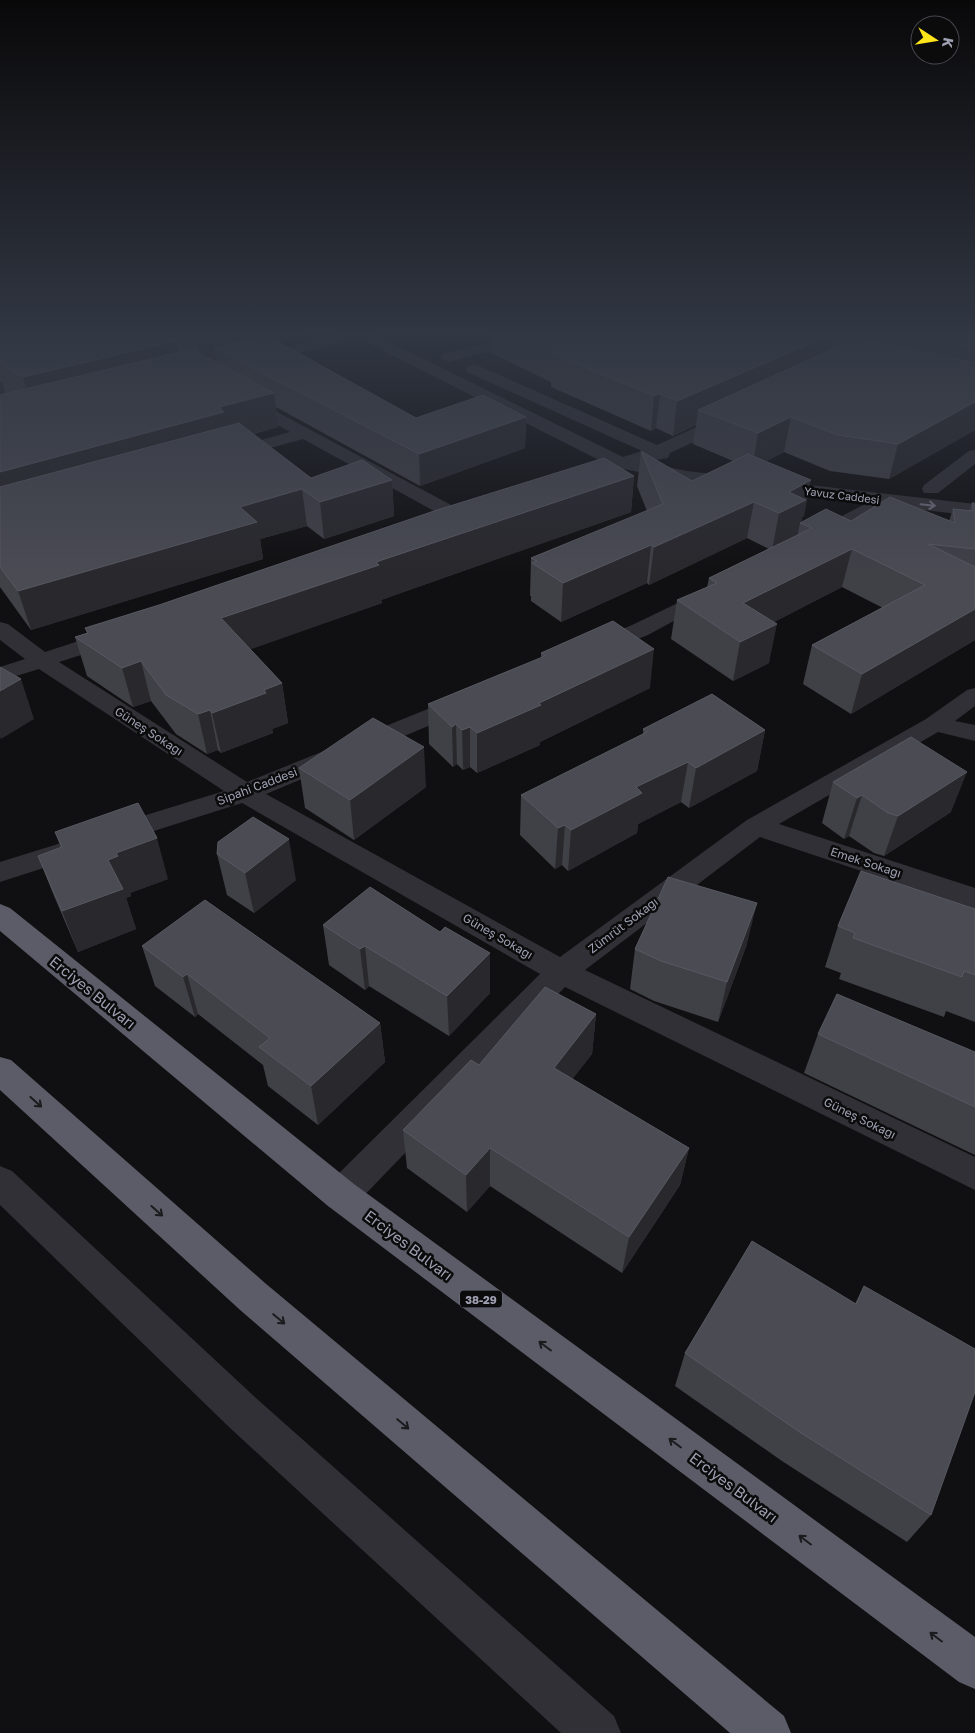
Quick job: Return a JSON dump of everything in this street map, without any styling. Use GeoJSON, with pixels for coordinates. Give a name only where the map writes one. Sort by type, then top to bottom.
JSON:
{"type":"FeatureCollection","features":[{"type":"Feature","properties":{"kind":"highway","name":"Erciyes Bulvarı"},"geometry":{"type":"LineString","coordinates":[[0,915],[340,1194],[975,1666]]}},
{"type":"Feature","properties":{"kind":"highway"},"geometry":{"type":"LineString","coordinates":[[0,1070],[252,1296],[767,1733]]}},
{"type":"Feature","properties":{"kind":"street"},"geometry":{"type":"LineString","coordinates":[[270,414],[304,433],[469,515],[433,528]]}},
{"type":"Feature","properties":{"kind":"street","name":"Yavuz Caddesi"},"geometry":{"type":"LineString","coordinates":[[523,414],[620,462],[687,476],[885,501],[975,510]]}},
{"type":"Feature","properties":{"kind":"street"},"geometry":{"type":"LineString","coordinates":[[570,414],[655,453]]}},
{"type":"Feature","properties":{"kind":"street"},"geometry":{"type":"LineString","coordinates":[[565,482],[620,462],[655,453],[739,414]]}},
{"type":"Feature","properties":{"kind":"street"},"geometry":{"type":"LineString","coordinates":[[219,457],[304,433]]}},
{"type":"Feature","properties":{"kind":"street","name":"Yavuz Caddesi"},"geometry":{"type":"LineString","coordinates":[[655,453],[790,476],[975,493]]}},
{"type":"Feature","properties":{"kind":"street"},"geometry":{"type":"LineString","coordinates":[[931,489],[975,456]]}},
{"type":"Feature","properties":{"kind":"street"},"geometry":{"type":"LineString","coordinates":[[798,547],[885,501]]}},
{"type":"Feature","properties":{"kind":"street"},"geometry":{"type":"LineString","coordinates":[[576,656],[640,630],[728,584]]}},
{"type":"Feature","properties":{"kind":"street","name":"Güneş Sokağı"},"geometry":{"type":"LineString","coordinates":[[0,628],[42,661],[245,793],[560,972],[975,1174]]}},
{"type":"Feature","properties":{"kind":"street"},"geometry":{"type":"LineString","coordinates":[[0,674],[135,629]]}},
{"type":"Feature","properties":{"kind":"street","name":"Sipahi Caddesi"},"geometry":{"type":"LineString","coordinates":[[0,872],[245,793],[484,694]]}},
{"type":"Feature","properties":{"kind":"street","name":"Zümrüt Sokağı"},"geometry":{"type":"LineString","coordinates":[[340,1194],[560,972],[756,826],[935,724],[975,695]]}},
{"type":"Feature","properties":{"kind":"street"},"geometry":{"type":"LineString","coordinates":[[935,724],[975,733]]}},
{"type":"Feature","properties":{"kind":"street","name":"Emek Sokağı"},"geometry":{"type":"LineString","coordinates":[[756,826],[975,899]]}},
{"type":"Feature","properties":{"kind":"street"},"geometry":{"type":"LineString","coordinates":[[0,1182],[243,1413],[597,1733]]}},
{"type":"Feature","properties":{"kind":"building"},"geometry":{"type":"Polygon","coordinates":[[[0,414],[217,414],[0,472],[0,414]]]}},
{"type":"Feature","properties":{"kind":"building"},"geometry":{"type":"Polygon","coordinates":[[[341,414],[409,414],[416,418],[428,414],[520,414],[526,417],[419,454],[341,414]]]}},
{"type":"Feature","properties":{"kind":"building"},"geometry":{"type":"Polygon","coordinates":[[[708,414],[953,414],[898,444],[838,435],[791,417],[758,433],[708,414]]]}},
{"type":"Feature","properties":{"kind":"building"},"geometry":{"type":"Polygon","coordinates":[[[239,423],[311,478],[362,460],[392,480],[320,502],[302,489],[240,507],[257,522],[18,591],[0,567],[0,487],[239,423]]]}},
{"type":"Feature","properties":{"kind":"building"},"geometry":{"type":"Polygon","coordinates":[[[641,451],[692,481],[748,454],[811,480],[789,492],[806,500],[779,513],[754,502],[654,547],[651,545],[563,583],[532,563],[537,561],[531,558],[663,504],[641,451]]]}},
{"type":"Feature","properties":{"kind":"building"},"geometry":{"type":"Polygon","coordinates":[[[604,458],[634,476],[376,562],[379,565],[221,618],[282,683],[264,690],[266,693],[212,713],[210,710],[198,714],[166,695],[141,661],[122,668],[75,637],[88,633],[85,628],[159,605],[437,510],[604,458]]]}},
{"type":"Feature","properties":{"kind":"building"},"geometry":{"type":"Polygon","coordinates":[[[890,497],[955,523],[953,509],[973,511],[972,503],[975,503],[975,549],[928,544],[975,567],[975,609],[862,674],[812,645],[925,585],[852,549],[743,603],[777,624],[740,642],[677,600],[717,583],[709,578],[812,528],[800,523],[826,509],[851,521],[890,497]]]}},
{"type":"Feature","properties":{"kind":"building"},"geometry":{"type":"Polygon","coordinates":[[[613,621],[654,649],[539,703],[541,705],[477,733],[470,727],[462,730],[456,724],[452,727],[428,704],[545,656],[541,653],[613,621]]]}},
{"type":"Feature","properties":{"kind":"building"},"geometry":{"type":"Polygon","coordinates":[[[0,667],[21,679],[0,691],[0,667]]]}},
{"type":"Feature","properties":{"kind":"building"},"geometry":{"type":"Polygon","coordinates":[[[712,694],[765,730],[696,768],[688,762],[636,787],[642,793],[571,830],[565,825],[558,828],[521,795],[647,732],[643,729],[712,694]]]}},
{"type":"Feature","properties":{"kind":"building"},"geometry":{"type":"Polygon","coordinates":[[[373,718],[424,747],[350,800],[299,768],[373,718]]]}},
{"type":"Feature","properties":{"kind":"building"},"geometry":{"type":"Polygon","coordinates":[[[911,737],[967,772],[898,816],[888,813],[862,795],[857,798],[833,782],[911,737]]]}},
{"type":"Feature","properties":{"kind":"building"},"geometry":{"type":"Polygon","coordinates":[[[138,803],[157,838],[116,853],[118,856],[108,860],[123,889],[62,911],[38,856],[62,847],[55,832],[138,803]]]}},
{"type":"Feature","properties":{"kind":"building"},"geometry":{"type":"Polygon","coordinates":[[[253,817],[289,839],[245,873],[217,854],[218,842],[253,817]]]}},
{"type":"Feature","properties":{"kind":"building"},"geometry":{"type":"Polygon","coordinates":[[[861,871],[975,909],[975,975],[964,971],[962,977],[853,938],[855,933],[838,926],[861,871]]]}},
{"type":"Feature","properties":{"kind":"building"},"geometry":{"type":"Polygon","coordinates":[[[668,877],[757,903],[727,982],[661,961],[635,949],[668,877]]]}},
{"type":"Feature","properties":{"kind":"building"},"geometry":{"type":"Polygon","coordinates":[[[370,887],[440,932],[445,927],[490,953],[447,996],[365,946],[360,949],[323,925],[370,887]]]}},
{"type":"Feature","properties":{"kind":"building"},"geometry":{"type":"Polygon","coordinates":[[[205,900],[380,1023],[311,1086],[259,1047],[270,1038],[187,974],[183,977],[142,946],[205,900]]]}},
{"type":"Feature","properties":{"kind":"building"},"geometry":{"type":"Polygon","coordinates":[[[545,987],[596,1014],[554,1068],[689,1148],[629,1237],[490,1148],[466,1175],[403,1130],[471,1060],[479,1065],[545,987]]]}},
{"type":"Feature","properties":{"kind":"building"},"geometry":{"type":"Polygon","coordinates":[[[837,994],[975,1052],[975,1107],[818,1034],[837,994]]]}},
{"type":"Feature","properties":{"kind":"building"},"geometry":{"type":"Polygon","coordinates":[[[752,1241],[856,1304],[864,1286],[975,1349],[975,1392],[931,1515],[798,1431],[685,1353],[752,1241]]]}}]}
